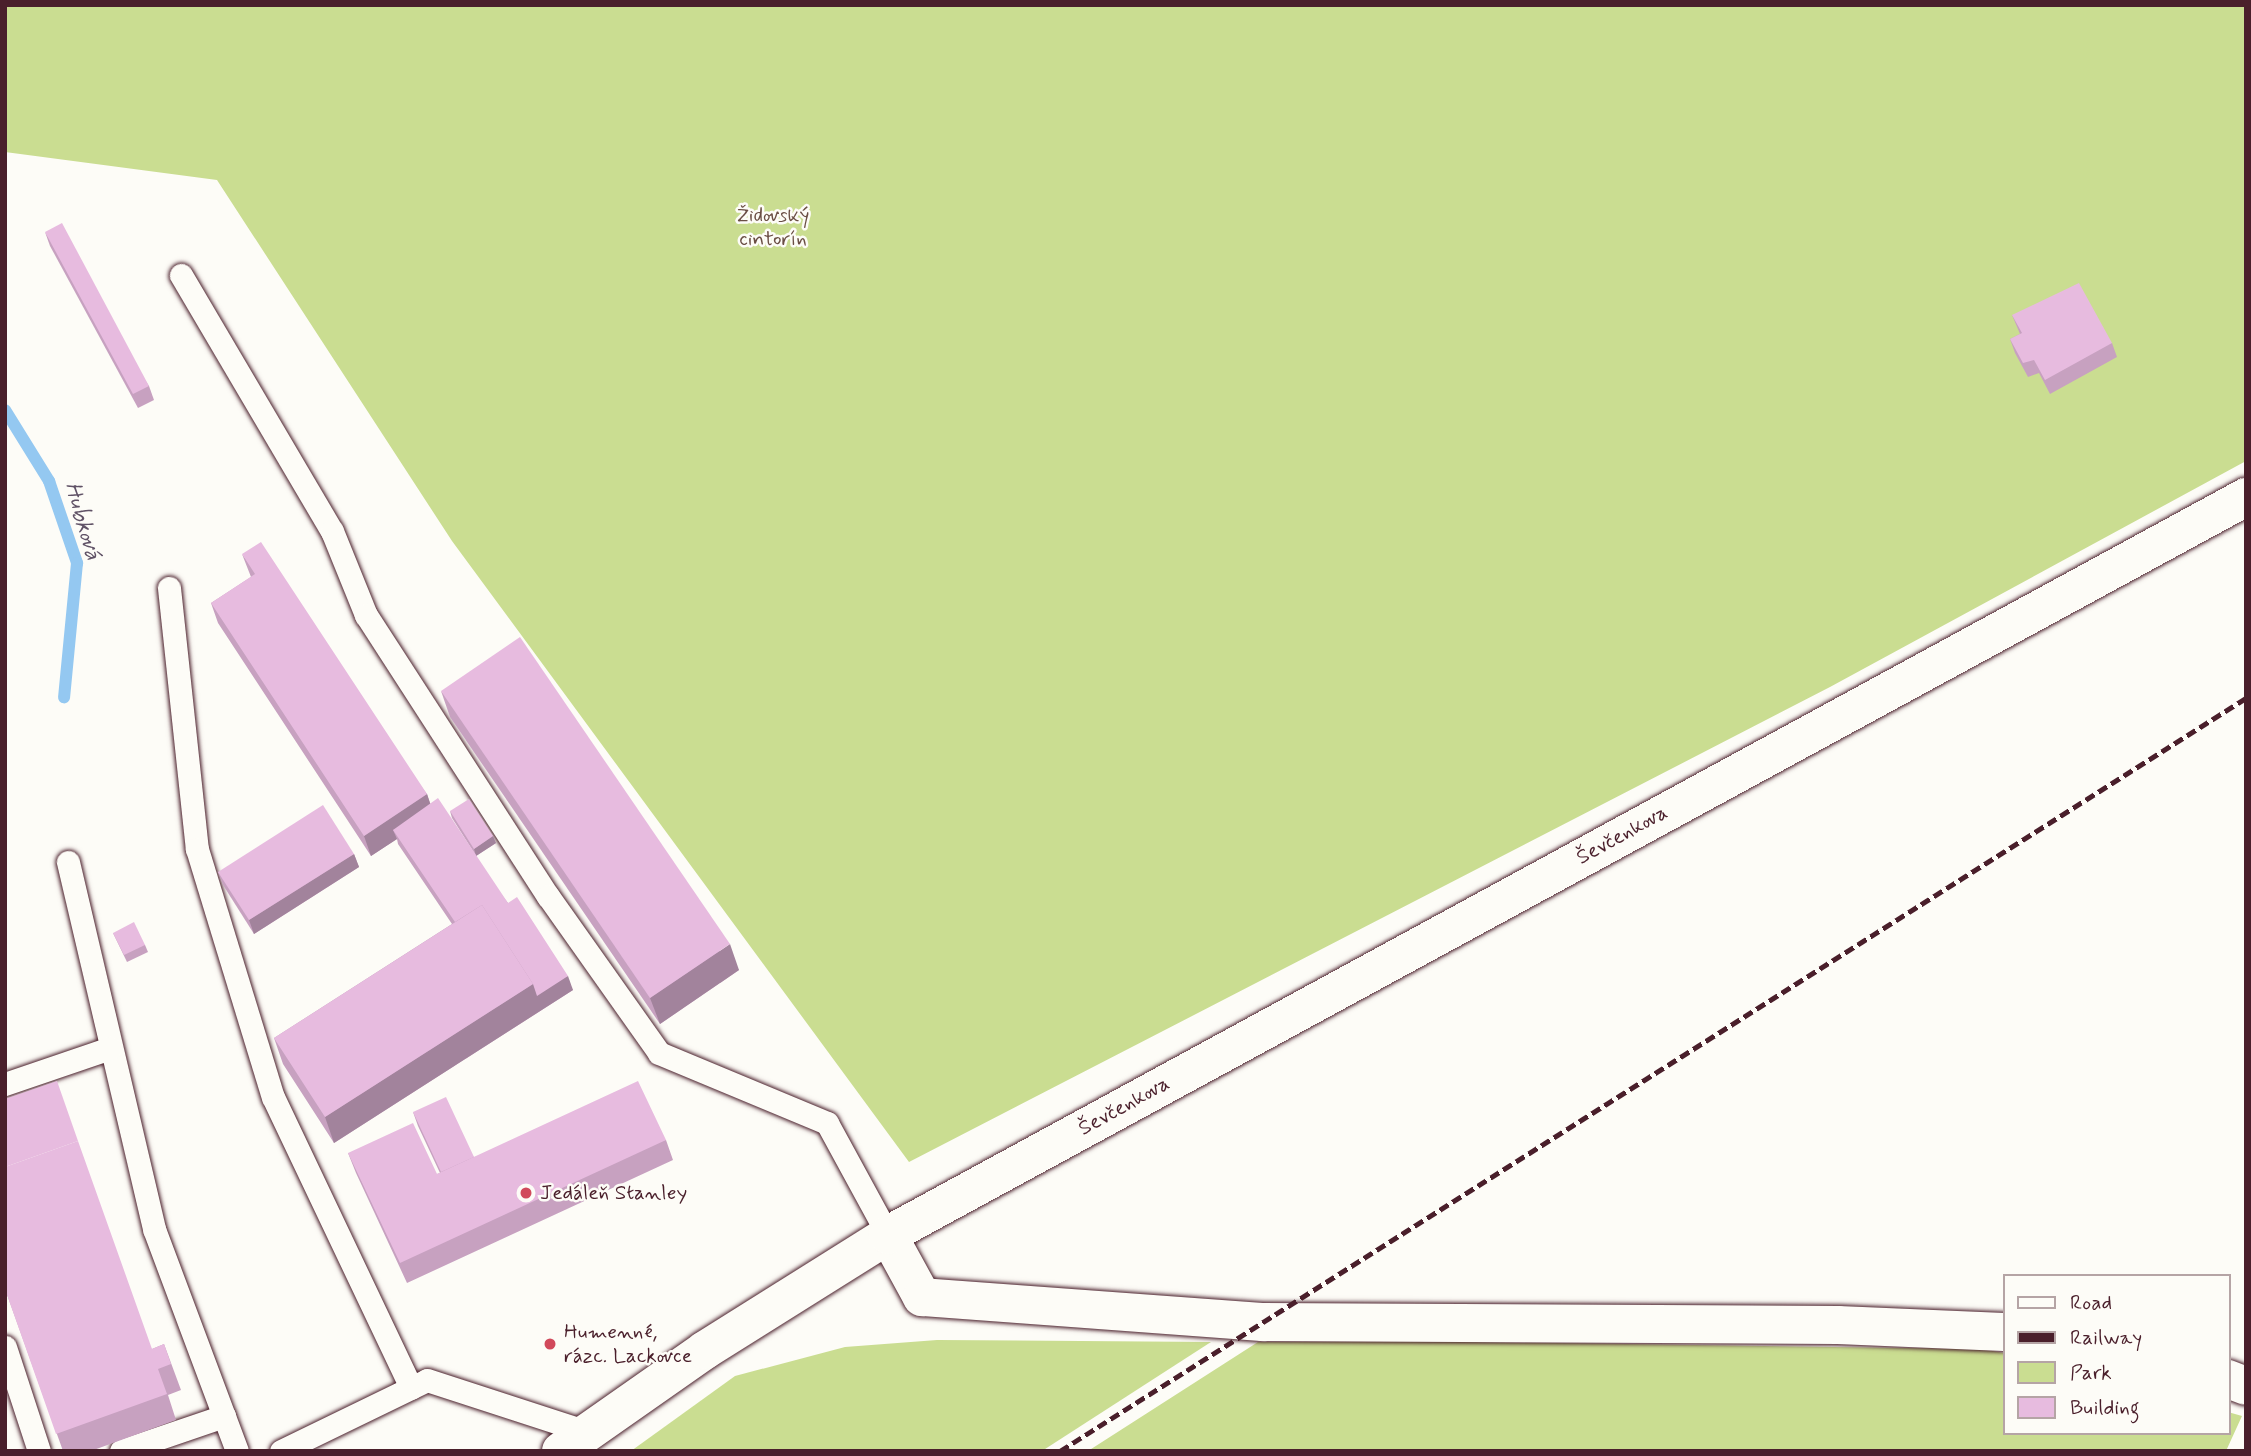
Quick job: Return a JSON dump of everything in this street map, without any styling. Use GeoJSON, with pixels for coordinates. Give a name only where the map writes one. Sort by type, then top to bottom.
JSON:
{"type":"FeatureCollection","features":[{"type":"Feature","properties":{"kind":"main road","name":"Ševčenkova"},"geometry":{"type":"LineString","coordinates":[[573,1441],[888,1235],[2246,497]]}},
{"type":"Feature","properties":{"kind":"main road"},"geometry":{"type":"LineString","coordinates":[[888,1235],[922,1297],[1263,1322],[1838,1325],[2002,1332]]}},
{"type":"Feature","properties":{"kind":"lane"},"geometry":{"type":"LineString","coordinates":[[181,275],[332,531],[366,615],[548,896],[659,1053],[827,1123],[888,1235]]}},
{"type":"Feature","properties":{"kind":"lane"},"geometry":{"type":"LineString","coordinates":[[169,588],[197,849],[273,1097],[411,1388]]}},
{"type":"Feature","properties":{"kind":"lane"},"geometry":{"type":"LineString","coordinates":[[68,862],[154,1229],[237,1451]]}},
{"type":"Feature","properties":{"kind":"lane"},"geometry":{"type":"LineString","coordinates":[[5,1084],[110,1048]]}},
{"type":"Feature","properties":{"kind":"lane"},"geometry":{"type":"LineString","coordinates":[[5,1347],[38,1451]]}},
{"type":"Feature","properties":{"kind":"lane"},"geometry":{"type":"LineString","coordinates":[[281,1451],[427,1380],[573,1441]]}},
{"type":"Feature","properties":{"kind":"lane"},"geometry":{"type":"LineString","coordinates":[[121,1451],[224,1416]]}},
{"type":"Feature","properties":{"kind":"green space","name":"Židovský cintorín"},"geometry":{"type":"Polygon","coordinates":[[[5,5],[2246,5],[2246,461],[1830,687],[909,1162],[452,541],[217,180],[5,152],[5,5]]]}},
{"type":"Feature","properties":{"kind":"green space"},"geometry":{"type":"Polygon","coordinates":[[[937,1340],[1211,1342],[1042,1451],[631,1451],[735,1376],[845,1347],[937,1340]]]}},
{"type":"Feature","properties":{"kind":"green space"},"geometry":{"type":"Polygon","coordinates":[[[1408,1341],[1981,1349],[2002,1353],[2002,1435],[2230,1435],[2230,1413],[2242,1416],[2226,1451],[1088,1451],[1258,1342],[1408,1341]]]}},
{"type":"Feature","properties":{"kind":"building"},"geometry":{"type":"Polygon","coordinates":[[[62,223],[149,386],[133,394],[45,232],[62,223]]]}},
{"type":"Feature","properties":{"kind":"building"},"geometry":{"type":"Polygon","coordinates":[[[2079,283],[2112,343],[2045,380],[2034,360],[2023,363],[2010,339],[2022,333],[2012,315],[2079,283]]]}},
{"type":"Feature","properties":{"kind":"building"},"geometry":{"type":"Polygon","coordinates":[[[261,542],[427,794],[364,836],[211,603],[255,574],[242,554],[261,542]]]}},
{"type":"Feature","properties":{"kind":"building"},"geometry":{"type":"Polygon","coordinates":[[[520,637],[730,944],[650,998],[441,691],[520,637]]]}},
{"type":"Feature","properties":{"kind":"building"},"geometry":{"type":"Polygon","coordinates":[[[438,798],[508,903],[517,897],[568,976],[537,996],[533,984],[482,905],[455,922],[393,830],[438,798]]]}},
{"type":"Feature","properties":{"kind":"building"},"geometry":{"type":"Polygon","coordinates":[[[469,799],[493,836],[474,849],[450,811],[469,799]]]}},
{"type":"Feature","properties":{"kind":"building"},"geometry":{"type":"Polygon","coordinates":[[[323,805],[354,854],[249,920],[218,872],[323,805]]]}},
{"type":"Feature","properties":{"kind":"building"},"geometry":{"type":"Polygon","coordinates":[[[482,905],[533,984],[325,1117],[274,1038],[482,905]]]}},
{"type":"Feature","properties":{"kind":"building"},"geometry":{"type":"Polygon","coordinates":[[[134,922],[145,945],[124,955],[113,933],[134,922]]]}},
{"type":"Feature","properties":{"kind":"building"},"geometry":{"type":"Polygon","coordinates":[[[57,1081],[78,1141],[5,1167],[5,1099],[57,1081]]]}},
{"type":"Feature","properties":{"kind":"building"},"geometry":{"type":"Polygon","coordinates":[[[638,1081],[666,1140],[400,1263],[348,1153],[413,1123],[437,1174],[638,1081]]]}},
{"type":"Feature","properties":{"kind":"building"},"geometry":{"type":"Polygon","coordinates":[[[446,1097],[474,1157],[441,1172],[413,1112],[446,1097]]]}},
{"type":"Feature","properties":{"kind":"building"},"geometry":{"type":"Polygon","coordinates":[[[78,1141],[152,1349],[164,1344],[171,1364],[158,1369],[167,1394],[56,1434],[5,1289],[5,1167],[78,1141]]]}},
{"type":"Feature","properties":{"kind":"waterway","name":"Hubková"},"geometry":{"type":"LineString","coordinates":[[5,410],[49,481],[77,563],[64,697]]}},
{"type":"Feature","properties":{"kind":"railway"},"geometry":{"type":"LineString","coordinates":[[1060,1451],[2246,698]]}},
{"type":"Feature","properties":{"kind":"place","name":"Jedáleň Stanley"},"geometry":{"type":"Point","coordinates":[526,1193]}},
{"type":"Feature","properties":{"kind":"place","name":"Humenné, rázc. Lackovce"},"geometry":{"type":"Point","coordinates":[550,1344]}}]}
